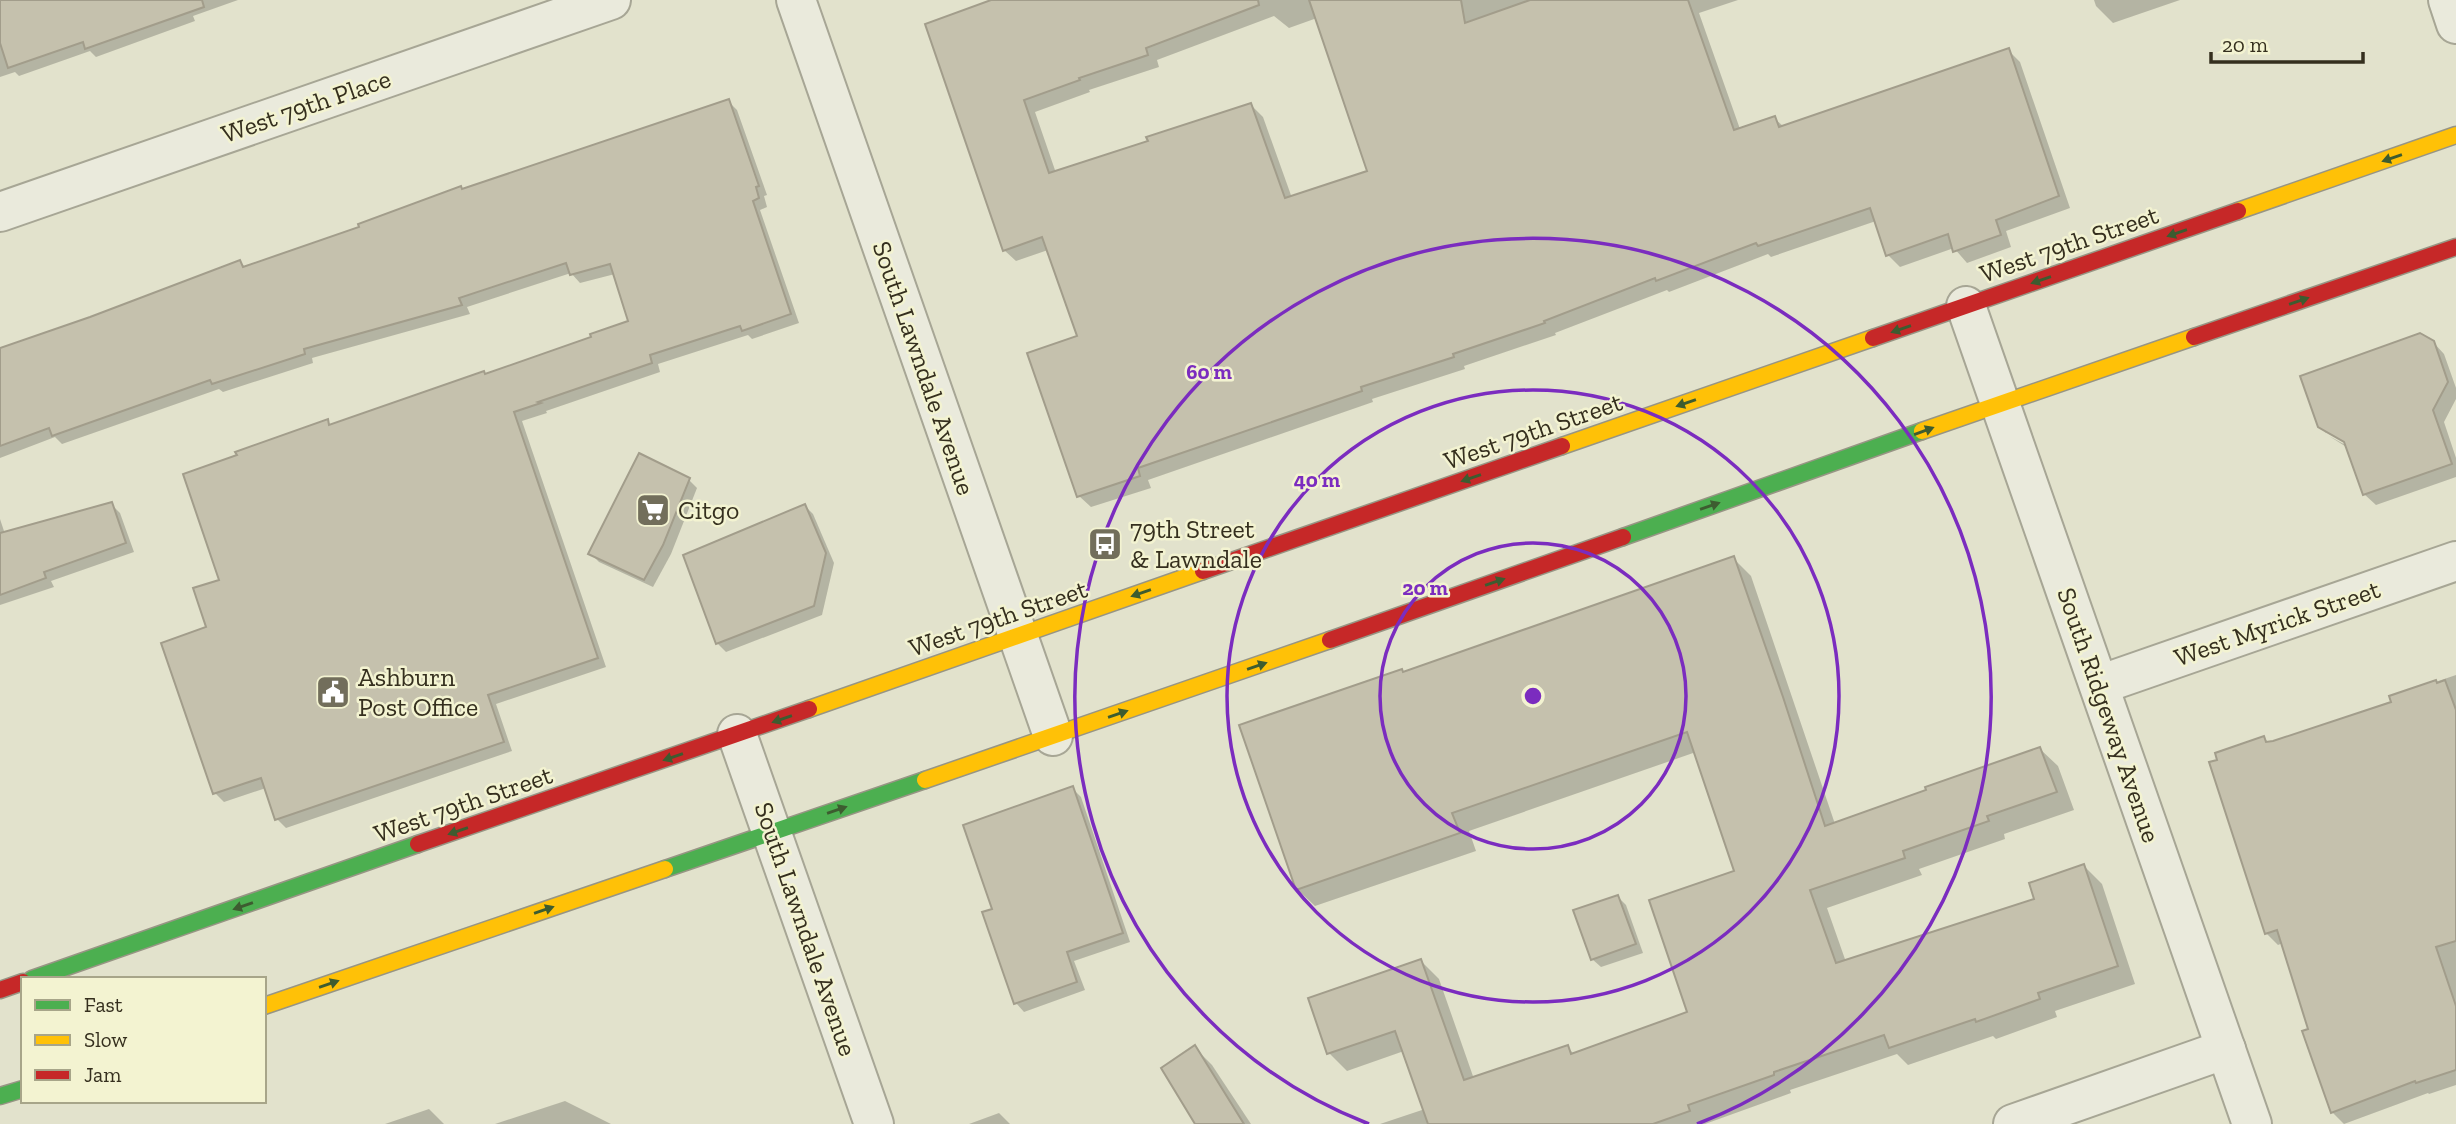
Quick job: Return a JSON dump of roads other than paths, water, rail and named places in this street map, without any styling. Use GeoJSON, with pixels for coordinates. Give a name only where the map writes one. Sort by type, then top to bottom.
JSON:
{"type":"FeatureCollection","features":[{"type":"Feature","properties":{"kind":"main road","name":"West 79th Street"},"geometry":{"type":"LineString","coordinates":[[38,977],[2456,135]]}},
{"type":"Feature","properties":{"kind":"main road"},"geometry":{"type":"LineString","coordinates":[[266,1005],[1053,736],[2456,247]]}},
{"type":"Feature","properties":{"kind":"main road"},"geometry":{"type":"LineString","coordinates":[[0,990],[21,983]]}},
{"type":"Feature","properties":{"kind":"main road"},"geometry":{"type":"LineString","coordinates":[[0,1096],[21,1090]]}},
{"type":"Feature","properties":{"kind":"street","name":"West 79th Place"},"geometry":{"type":"LineString","coordinates":[[0,212],[611,0]]}},
{"type":"Feature","properties":{"kind":"street","name":"South Lawndale Avenue"},"geometry":{"type":"LineString","coordinates":[[796,0],[1053,736]]}},
{"type":"Feature","properties":{"kind":"street"},"geometry":{"type":"LineString","coordinates":[[2448,0],[2456,24]]}},
{"type":"Feature","properties":{"kind":"street","name":"South Ridgeway Avenue"},"geometry":{"type":"LineString","coordinates":[[1966,306],[2252,1124]]}},
{"type":"Feature","properties":{"kind":"street","name":"West Myrick Street"},"geometry":{"type":"LineString","coordinates":[[2099,685],[2456,561]]}},
{"type":"Feature","properties":{"kind":"street","name":"South Lawndale Avenue"},"geometry":{"type":"LineString","coordinates":[[737,734],[874,1124]]}},
{"type":"Feature","properties":{"kind":"street"},"geometry":{"type":"LineString","coordinates":[[2013,1124],[2226,1048]]}},
{"type":"Feature","properties":{"kind":"place","name":"Citgo"},"geometry":{"type":"Point","coordinates":[653,510]}},
{"type":"Feature","properties":{"kind":"place","name":"79th Street & Lawndale"},"geometry":{"type":"Point","coordinates":[1105,544]}},
{"type":"Feature","properties":{"kind":"place","name":"Ashburn Post Office"},"geometry":{"type":"Point","coordinates":[333,692]}}]}
